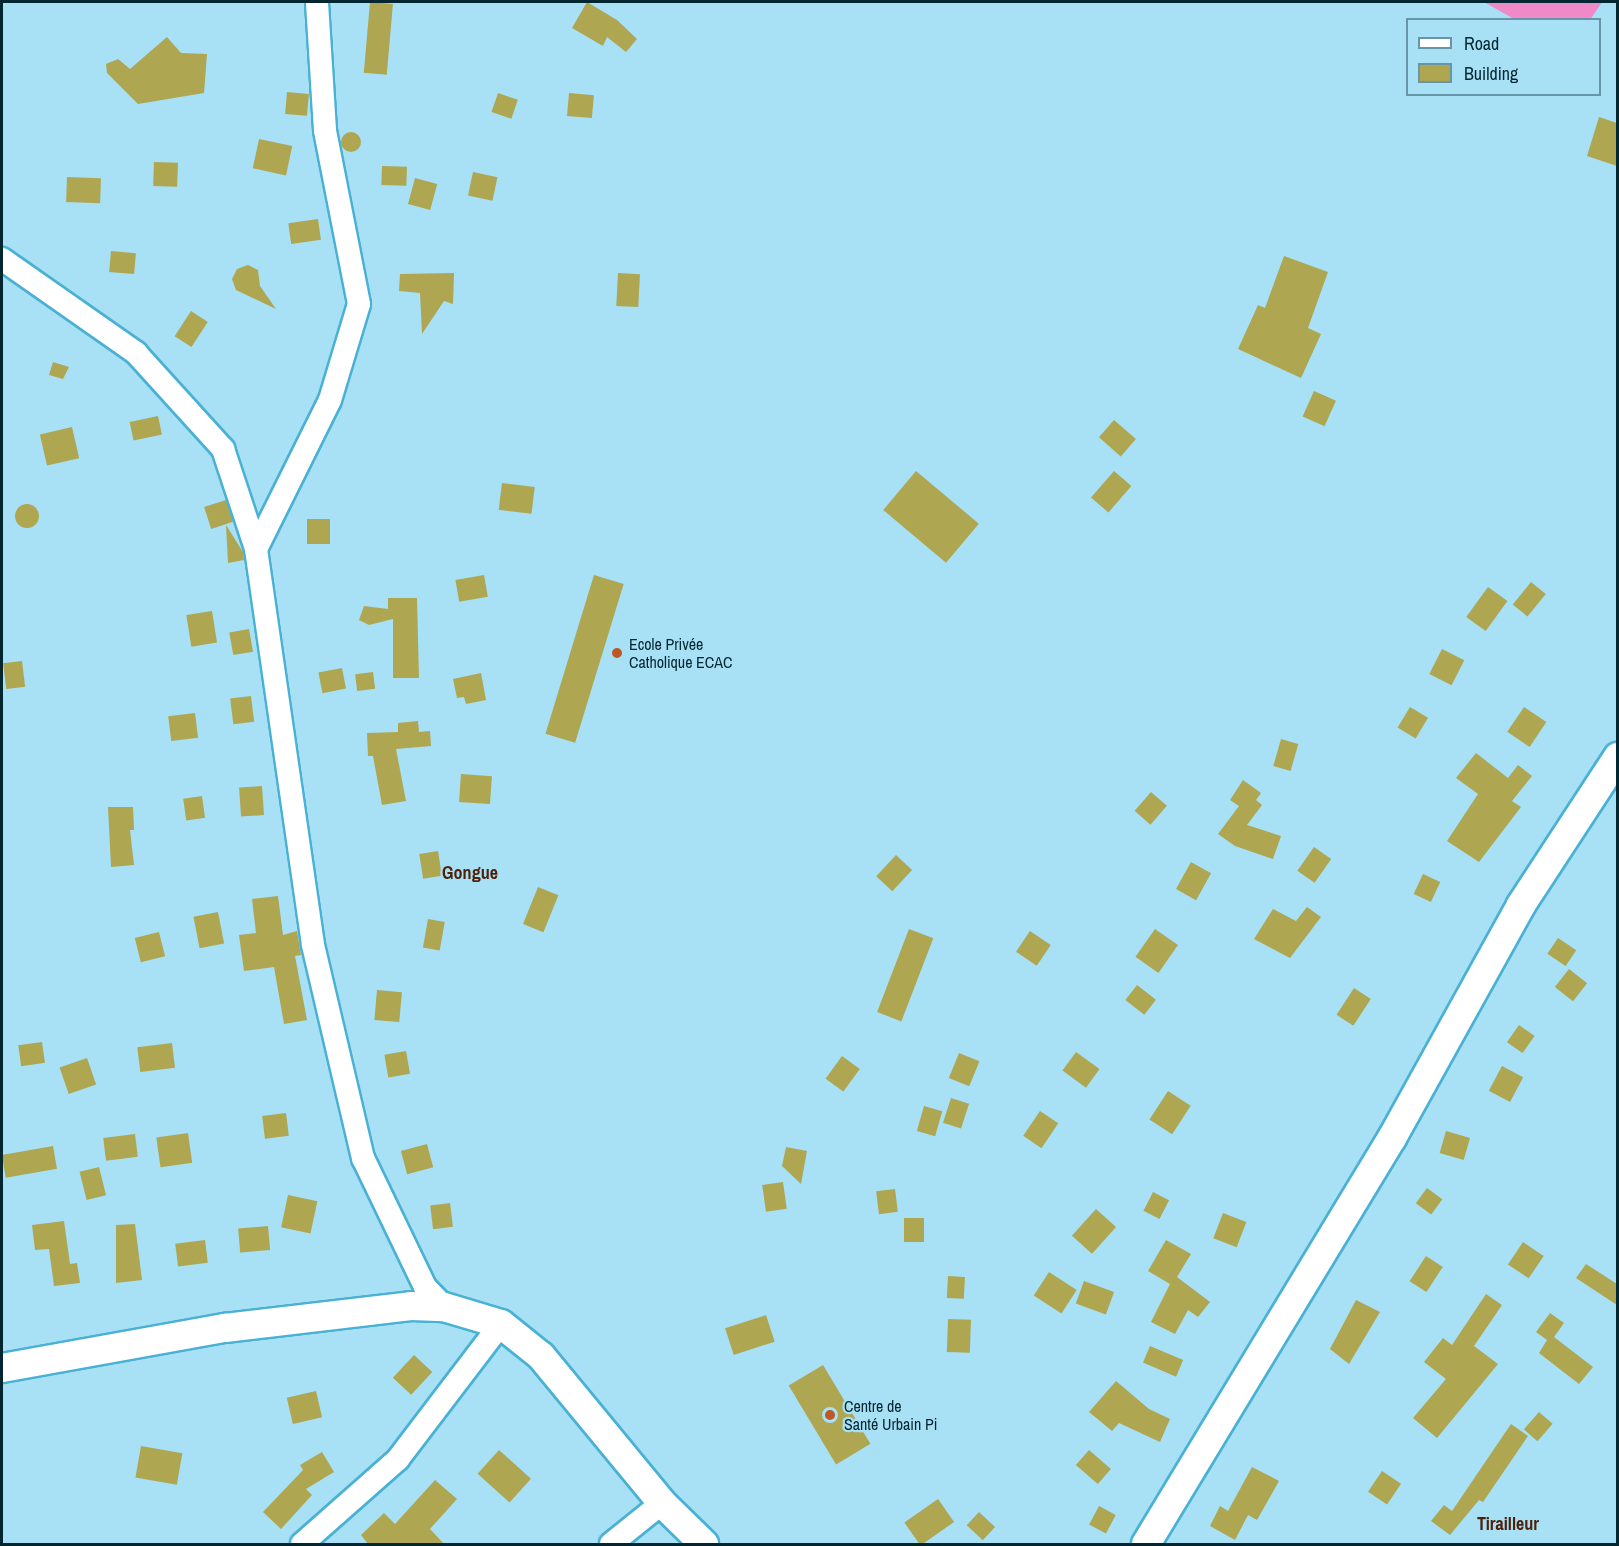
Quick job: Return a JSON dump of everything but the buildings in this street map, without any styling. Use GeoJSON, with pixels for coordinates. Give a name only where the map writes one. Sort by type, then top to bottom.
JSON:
{"type":"FeatureCollection","features":[{"type":"Feature","properties":{"kind":"main road"},"geometry":{"type":"LineString","coordinates":[[1146,1545],[1392,1138],[1521,904],[1617,757]]}},
{"type":"Feature","properties":{"kind":"main road"},"geometry":{"type":"LineString","coordinates":[[2,1368],[225,1328],[411,1306],[444,1307],[501,1324],[541,1356],[662,1503],[704,1545]]}},
{"type":"Feature","properties":{"kind":"street"},"geometry":{"type":"LineString","coordinates":[[256,549],[330,400],[359,304],[324,130],[317,2]]}},
{"type":"Feature","properties":{"kind":"street"},"geometry":{"type":"LineString","coordinates":[[2,259],[136,353],[223,449],[256,549],[313,945],[363,1158],[425,1287],[444,1307]]}},
{"type":"Feature","properties":{"kind":"street"},"geometry":{"type":"LineString","coordinates":[[302,1545],[398,1459],[501,1324]]}},
{"type":"Feature","properties":{"kind":"street"},"geometry":{"type":"LineString","coordinates":[[612,1545],[662,1503]]}},
{"type":"Feature","properties":{"kind":"shaded area"},"geometry":{"type":"Polygon","coordinates":[[[1484,2],[1602,2],[1591,18],[1512,18],[1484,2]]]}},
{"type":"Feature","properties":{"kind":"place","name":"Ecole Privée Catholique ECAC"},"geometry":{"type":"Point","coordinates":[617,653]}},
{"type":"Feature","properties":{"kind":"place","name":"Centre de Santé Urbain Pi"},"geometry":{"type":"Point","coordinates":[830,1415]}},
{"type":"Feature","properties":{"kind":"district","name":"Gongue"},"geometry":{"type":"Point","coordinates":[470,873]}},
{"type":"Feature","properties":{"kind":"district","name":"Tirailleur"},"geometry":{"type":"Point","coordinates":[1508,1524]}}]}
